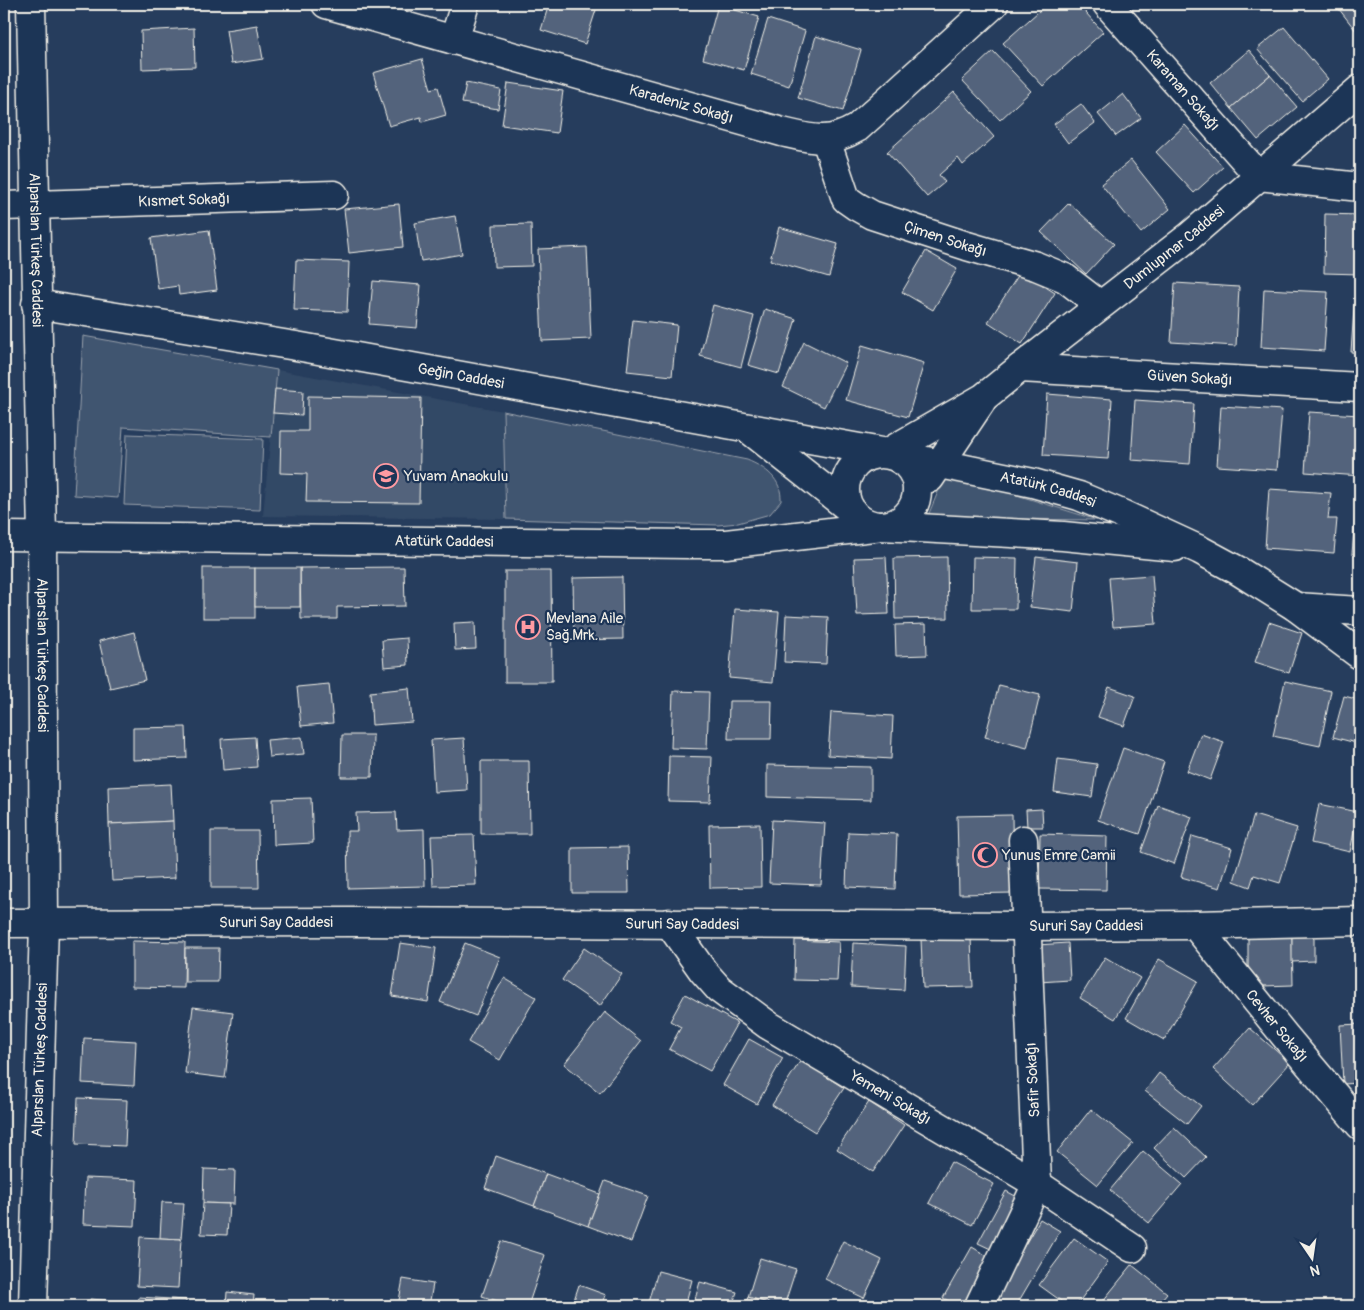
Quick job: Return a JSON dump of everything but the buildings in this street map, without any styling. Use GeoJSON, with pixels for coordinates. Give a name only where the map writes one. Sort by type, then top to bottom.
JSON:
{"type":"FeatureCollection","features":[{"type":"Feature","properties":{"kind":"street","name":"Alparslan Türkeş Caddesi"},"geometry":{"type":"LineString","coordinates":[[31,4],[42,536],[44,924],[33,1306]]}},
{"type":"Feature","properties":{"kind":"street","name":"Karadeniz Sokağı"},"geometry":{"type":"LineString","coordinates":[[326,4],[782,132],[806,138],[826,140],[844,136],[857,128],[994,4]]}},
{"type":"Feature","properties":{"kind":"street"},"geometry":{"type":"LineString","coordinates":[[454,40],[465,4]]}},
{"type":"Feature","properties":{"kind":"street","name":"Karaman Sokağı"},"geometry":{"type":"LineString","coordinates":[[1107,4],[1259,176]]}},
{"type":"Feature","properties":{"kind":"street","name":"Dumlupınar Caddesi"},"geometry":{"type":"LineString","coordinates":[[887,453],[983,398],[1190,236],[1360,89]]}},
{"type":"Feature","properties":{"kind":"street","name":"Çimen Sokağı"},"geometry":{"type":"LineString","coordinates":[[826,140],[846,199],[856,206],[872,215],[1036,266],[1065,278],[1100,305]]}},
{"type":"Feature","properties":{"kind":"street"},"geometry":{"type":"LineString","coordinates":[[1259,176],[1360,187]]}},
{"type":"Feature","properties":{"kind":"street","name":"Kısmet Sokağı"},"geometry":{"type":"LineString","coordinates":[[34,205],[334,194]]}},
{"type":"Feature","properties":{"kind":"street"},"geometry":{"type":"LineString","coordinates":[[4,206],[34,205]]}},
{"type":"Feature","properties":{"kind":"street","name":"Geğin Caddesi"},"geometry":{"type":"LineString","coordinates":[[36,304],[296,346],[887,453]]}},
{"type":"Feature","properties":{"kind":"street","name":"Güven Sokağı"},"geometry":{"type":"LineString","coordinates":[[1020,368],[1360,387]]}},
{"type":"Feature","properties":{"kind":"street","name":"Dumlupınar Caddesi"},"geometry":{"type":"LineString","coordinates":[[916,498],[983,398]]}},
{"type":"Feature","properties":{"kind":"street"},"geometry":{"type":"LineString","coordinates":[[748,428],[851,510]]}},
{"type":"Feature","properties":{"kind":"street"},"geometry":{"type":"LineString","coordinates":[[887,453],[899,458],[908,465],[916,481],[916,498]]}},
{"type":"Feature","properties":{"kind":"street","name":"Atatürk Caddesi"},"geometry":{"type":"LineString","coordinates":[[1200,550],[1098,539],[870,524],[859,520],[851,510],[846,500],[844,487],[847,475],[854,465],[864,457],[887,453],[1033,483],[1079,496],[1200,550],[1237,570],[1296,607],[1360,655]]}},
{"type":"Feature","properties":{"kind":"street","name":"Atatürk Caddesi"},"geometry":{"type":"LineString","coordinates":[[4,536],[726,544],[894,524],[912,510],[916,498]]}},
{"type":"Feature","properties":{"kind":"street"},"geometry":{"type":"LineString","coordinates":[[1296,607],[1360,611]]}},
{"type":"Feature","properties":{"kind":"street","name":"Safir Sokağı"},"geometry":{"type":"LineString","coordinates":[[979,1306],[1037,1184],[1023,840]]}},
{"type":"Feature","properties":{"kind":"street","name":"Sururi Say Caddesi"},"geometry":{"type":"LineString","coordinates":[[4,923],[347,922],[1026,926],[1194,925],[1360,921]]}},
{"type":"Feature","properties":{"kind":"street","name":"Yemeni Sokağı"},"geometry":{"type":"LineString","coordinates":[[669,923],[703,971],[719,989],[768,1025],[1037,1184],[1132,1248]]}},
{"type":"Feature","properties":{"kind":"street","name":"Cevher Sokağı"},"geometry":{"type":"LineString","coordinates":[[1194,925],[1360,1125]]}},
{"type":"Feature","properties":{"kind":"shaded area"},"geometry":{"type":"Polygon","coordinates":[[[83,336],[277,370],[271,437],[123,427],[118,498],[74,495],[83,336]]]}},
{"type":"Feature","properties":{"kind":"shaded area","name":"Yuvam Anaokulu"},"geometry":{"type":"Polygon","coordinates":[[[277,370],[503,411],[506,519],[263,516],[277,370]]]}},
{"type":"Feature","properties":{"kind":"shaded area"},"geometry":{"type":"Polygon","coordinates":[[[503,411],[747,460],[772,475],[779,486],[781,501],[770,514],[738,523],[718,525],[506,519],[503,411]]]}},
{"type":"Feature","properties":{"kind":"shaded area"},"geometry":{"type":"Polygon","coordinates":[[[127,434],[263,439],[260,510],[124,505],[127,434]]]}},
{"type":"Feature","properties":{"kind":"shaded area"},"geometry":{"type":"Polygon","coordinates":[[[946,473],[1097,520],[927,518],[946,473]]]}},
{"type":"Feature","properties":{"kind":"place","name":"Yuvam Anaokulu"},"geometry":{"type":"Point","coordinates":[386,476]}},
{"type":"Feature","properties":{"kind":"place","name":"Mevlana Aile Sağ.Mrk."},"geometry":{"type":"Point","coordinates":[528,627]}},
{"type":"Feature","properties":{"kind":"place","name":"Yunus Emre Camii"},"geometry":{"type":"Point","coordinates":[985,855]}}]}
